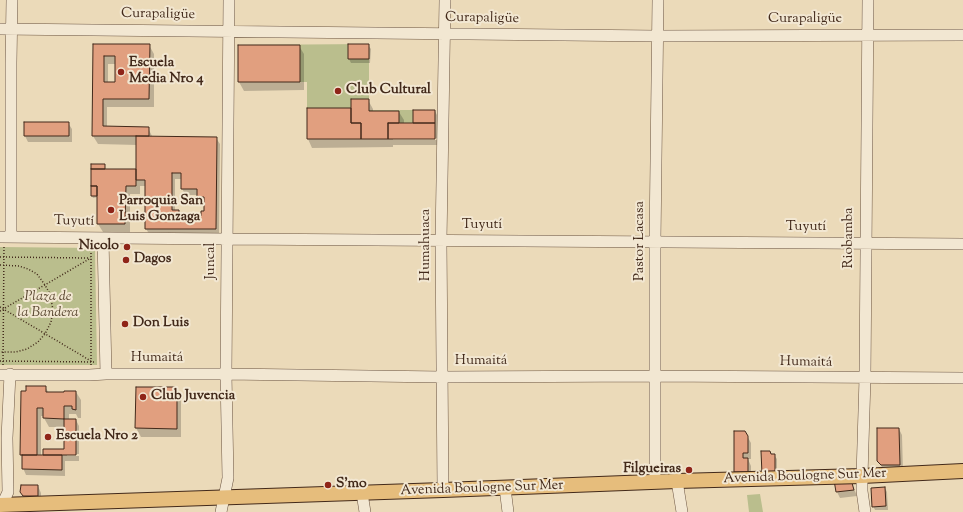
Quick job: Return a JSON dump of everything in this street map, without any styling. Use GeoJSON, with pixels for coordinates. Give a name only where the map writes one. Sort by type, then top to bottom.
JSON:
{"type":"FeatureCollection","features":[{"type":"Feature","properties":{"kind":"main road","name":"Avenida Boulogne Sur Mer"},"geometry":{"type":"LineString","coordinates":[[1,506],[72,507],[224,497],[862,476],[963,471]]}},
{"type":"Feature","properties":{"kind":"street"},"geometry":{"type":"LineString","coordinates":[[5,237],[12,0]]}},
{"type":"Feature","properties":{"kind":"street","name":"Juncal"},"geometry":{"type":"LineString","coordinates":[[221,512],[228,478],[226,374],[229,0]]}},
{"type":"Feature","properties":{"kind":"street","name":"Humahuaca"},"geometry":{"type":"LineString","coordinates":[[443,490],[442,240],[445,0]]}},
{"type":"Feature","properties":{"kind":"street","name":"Pastor Lacasa"},"geometry":{"type":"LineString","coordinates":[[655,482],[655,242],[658,0]]}},
{"type":"Feature","properties":{"kind":"street","name":"Riobamba"},"geometry":{"type":"LineString","coordinates":[[865,512],[862,491],[862,476],[865,378],[868,0]]}},
{"type":"Feature","properties":{"kind":"street","name":"Curapaligüe"},"geometry":{"type":"LineString","coordinates":[[0,29],[657,36],[963,35]]}},
{"type":"Feature","properties":{"kind":"street","name":"Tuyutí"},"geometry":{"type":"LineString","coordinates":[[5,237],[963,244]]}},
{"type":"Feature","properties":{"kind":"street"},"geometry":{"type":"LineString","coordinates":[[103,238],[106,374]]}},
{"type":"Feature","properties":{"kind":"street","name":"Humaitá"},"geometry":{"type":"LineString","coordinates":[[4,375],[226,374],[442,377],[655,376],[963,378]]}},
{"type":"Feature","properties":{"kind":"street"},"geometry":{"type":"LineString","coordinates":[[1,506],[8,492],[4,438],[4,375]]}},
{"type":"Feature","properties":{"kind":"street"},"geometry":{"type":"LineString","coordinates":[[677,481],[682,512]]}},
{"type":"Feature","properties":{"kind":"street"},"geometry":{"type":"LineString","coordinates":[[505,488],[508,512]]}},
{"type":"Feature","properties":{"kind":"street"},"geometry":{"type":"LineString","coordinates":[[362,493],[365,512]]}},
{"type":"Feature","properties":{"kind":"path"},"geometry":{"type":"LineString","coordinates":[[4,375],[3,309],[5,237]]}},
{"type":"Feature","properties":{"kind":"path"},"geometry":{"type":"LineString","coordinates":[[89,375],[91,362],[91,238]]}},
{"type":"Feature","properties":{"kind":"path"},"geometry":{"type":"LineString","coordinates":[[0,257],[91,258]]}},
{"type":"Feature","properties":{"kind":"path"},"geometry":{"type":"LineString","coordinates":[[0,311],[91,258]]}},
{"type":"Feature","properties":{"kind":"path"},"geometry":{"type":"LineString","coordinates":[[0,265],[19,266],[37,274],[45,284],[50,294],[53,310],[51,322],[45,334],[38,342],[27,349],[16,352],[0,352]]}},
{"type":"Feature","properties":{"kind":"path"},"geometry":{"type":"LineString","coordinates":[[0,307],[91,362]]}},
{"type":"Feature","properties":{"kind":"path"},"geometry":{"type":"LineString","coordinates":[[0,361],[106,362]]}},
{"type":"Feature","properties":{"kind":"green space","name":"Club Cultural"},"geometry":{"type":"Polygon","coordinates":[[[369,44],[369,110],[435,110],[435,139],[307,139],[307,82],[238,82],[238,45],[369,44]]]}},
{"type":"Feature","properties":{"kind":"green space","name":"Plaza de la Bandera"},"geometry":{"type":"Polygon","coordinates":[[[0,247],[95,248],[97,365],[0,365],[0,247]]]}},
{"type":"Feature","properties":{"kind":"green space"},"geometry":{"type":"Polygon","coordinates":[[[760,494],[763,512],[749,512],[747,495],[760,494]]]}},
{"type":"Feature","properties":{"kind":"building","name":"Escuela Media Nro 4"},"geometry":{"type":"Polygon","coordinates":[[[93,44],[150,44],[149,99],[103,99],[103,126],[149,127],[149,136],[92,136],[93,44]],[[104,56],[104,82],[115,82],[115,56],[104,56]]]}},
{"type":"Feature","properties":{"kind":"building"},"geometry":{"type":"Polygon","coordinates":[[[348,44],[369,44],[369,59],[348,59],[348,44]]]}},
{"type":"Feature","properties":{"kind":"building"},"geometry":{"type":"Polygon","coordinates":[[[238,45],[300,45],[300,82],[238,82],[238,45]]]}},
{"type":"Feature","properties":{"kind":"building"},"geometry":{"type":"Polygon","coordinates":[[[351,99],[369,99],[369,111],[399,111],[399,123],[388,123],[388,139],[361,139],[361,123],[351,123],[351,99]]]}},
{"type":"Feature","properties":{"kind":"building"},"geometry":{"type":"Polygon","coordinates":[[[307,108],[351,108],[351,123],[361,123],[361,139],[307,139],[307,108]]]}},
{"type":"Feature","properties":{"kind":"building"},"geometry":{"type":"Polygon","coordinates":[[[413,110],[435,110],[435,123],[413,123],[413,110]]]}},
{"type":"Feature","properties":{"kind":"building"},"geometry":{"type":"Polygon","coordinates":[[[24,122],[69,122],[69,136],[24,136],[24,122]]]}},
{"type":"Feature","properties":{"kind":"building"},"geometry":{"type":"Polygon","coordinates":[[[388,123],[435,123],[435,139],[388,139],[388,123]]]}},
{"type":"Feature","properties":{"kind":"building"},"geometry":{"type":"Polygon","coordinates":[[[136,136],[217,137],[216,229],[145,229],[145,180],[136,180],[136,136]],[[172,173],[172,210],[179,210],[179,216],[201,216],[201,211],[204,211],[204,197],[197,197],[197,189],[181,189],[181,173],[172,173]]]}},
{"type":"Feature","properties":{"kind":"building"},"geometry":{"type":"Polygon","coordinates":[[[91,164],[105,164],[105,169],[91,169],[91,164]]]}},
{"type":"Feature","properties":{"kind":"building","name":"Parroquia San Luis Gonzaga"},"geometry":{"type":"Polygon","coordinates":[[[91,169],[136,169],[136,186],[126,186],[125,224],[97,224],[97,186],[91,186],[91,169]]]}},
{"type":"Feature","properties":{"kind":"building"},"geometry":{"type":"Polygon","coordinates":[[[91,186],[97,186],[97,196],[91,196],[91,186]]]}},
{"type":"Feature","properties":{"kind":"building"},"geometry":{"type":"Polygon","coordinates":[[[26,386],[46,386],[46,392],[76,391],[76,410],[72,409],[72,406],[64,406],[64,419],[43,418],[43,408],[37,408],[37,455],[20,455],[21,391],[26,391],[26,386]]]}},
{"type":"Feature","properties":{"kind":"building"},"geometry":{"type":"Polygon","coordinates":[[[136,387],[177,387],[177,429],[135,428],[136,387]]]}},
{"type":"Feature","properties":{"kind":"building"},"geometry":{"type":"Polygon","coordinates":[[[64,419],[76,419],[76,455],[43,455],[43,449],[64,449],[64,419]]]}},
{"type":"Feature","properties":{"kind":"building"},"geometry":{"type":"Polygon","coordinates":[[[877,428],[899,428],[900,465],[881,465],[877,461],[877,428]]]}},
{"type":"Feature","properties":{"kind":"building"},"geometry":{"type":"Polygon","coordinates":[[[734,431],[745,431],[748,436],[748,453],[743,453],[743,458],[748,458],[748,472],[734,472],[734,431]]]}},
{"type":"Feature","properties":{"kind":"building"},"geometry":{"type":"Polygon","coordinates":[[[761,451],[770,451],[771,454],[775,454],[775,474],[762,474],[761,451]]]}},
{"type":"Feature","properties":{"kind":"building"},"geometry":{"type":"Polygon","coordinates":[[[22,455],[62,455],[62,470],[22,469],[22,455]]]}},
{"type":"Feature","properties":{"kind":"building"},"geometry":{"type":"Polygon","coordinates":[[[834,480],[852,483],[854,490],[836,492],[834,480]]]}},
{"type":"Feature","properties":{"kind":"building"},"geometry":{"type":"Polygon","coordinates":[[[21,485],[38,485],[38,496],[23,496],[20,492],[21,485]]]}},
{"type":"Feature","properties":{"kind":"building"},"geometry":{"type":"Polygon","coordinates":[[[885,487],[886,506],[872,507],[871,488],[885,487]]]}},
{"type":"Feature","properties":{"kind":"place","name":"Escuela Media Nro 4"},"geometry":{"type":"Point","coordinates":[121,72]}},
{"type":"Feature","properties":{"kind":"place","name":"Club Cultural"},"geometry":{"type":"Point","coordinates":[338,91]}},
{"type":"Feature","properties":{"kind":"place","name":"Parroquia San Luis Gonzaga"},"geometry":{"type":"Point","coordinates":[111,210]}},
{"type":"Feature","properties":{"kind":"place","name":"Nicolo"},"geometry":{"type":"Point","coordinates":[127,247]}},
{"type":"Feature","properties":{"kind":"place","name":"Dagos"},"geometry":{"type":"Point","coordinates":[126,260]}},
{"type":"Feature","properties":{"kind":"place","name":"Don Luis"},"geometry":{"type":"Point","coordinates":[125,324]}},
{"type":"Feature","properties":{"kind":"place","name":"Club Juvencia"},"geometry":{"type":"Point","coordinates":[143,397]}},
{"type":"Feature","properties":{"kind":"place","name":"Escuela Nro 2"},"geometry":{"type":"Point","coordinates":[48,437]}},
{"type":"Feature","properties":{"kind":"place","name":"Filgueiras"},"geometry":{"type":"Point","coordinates":[689,470]}},
{"type":"Feature","properties":{"kind":"place","name":"S'mo"},"geometry":{"type":"Point","coordinates":[328,485]}}]}
